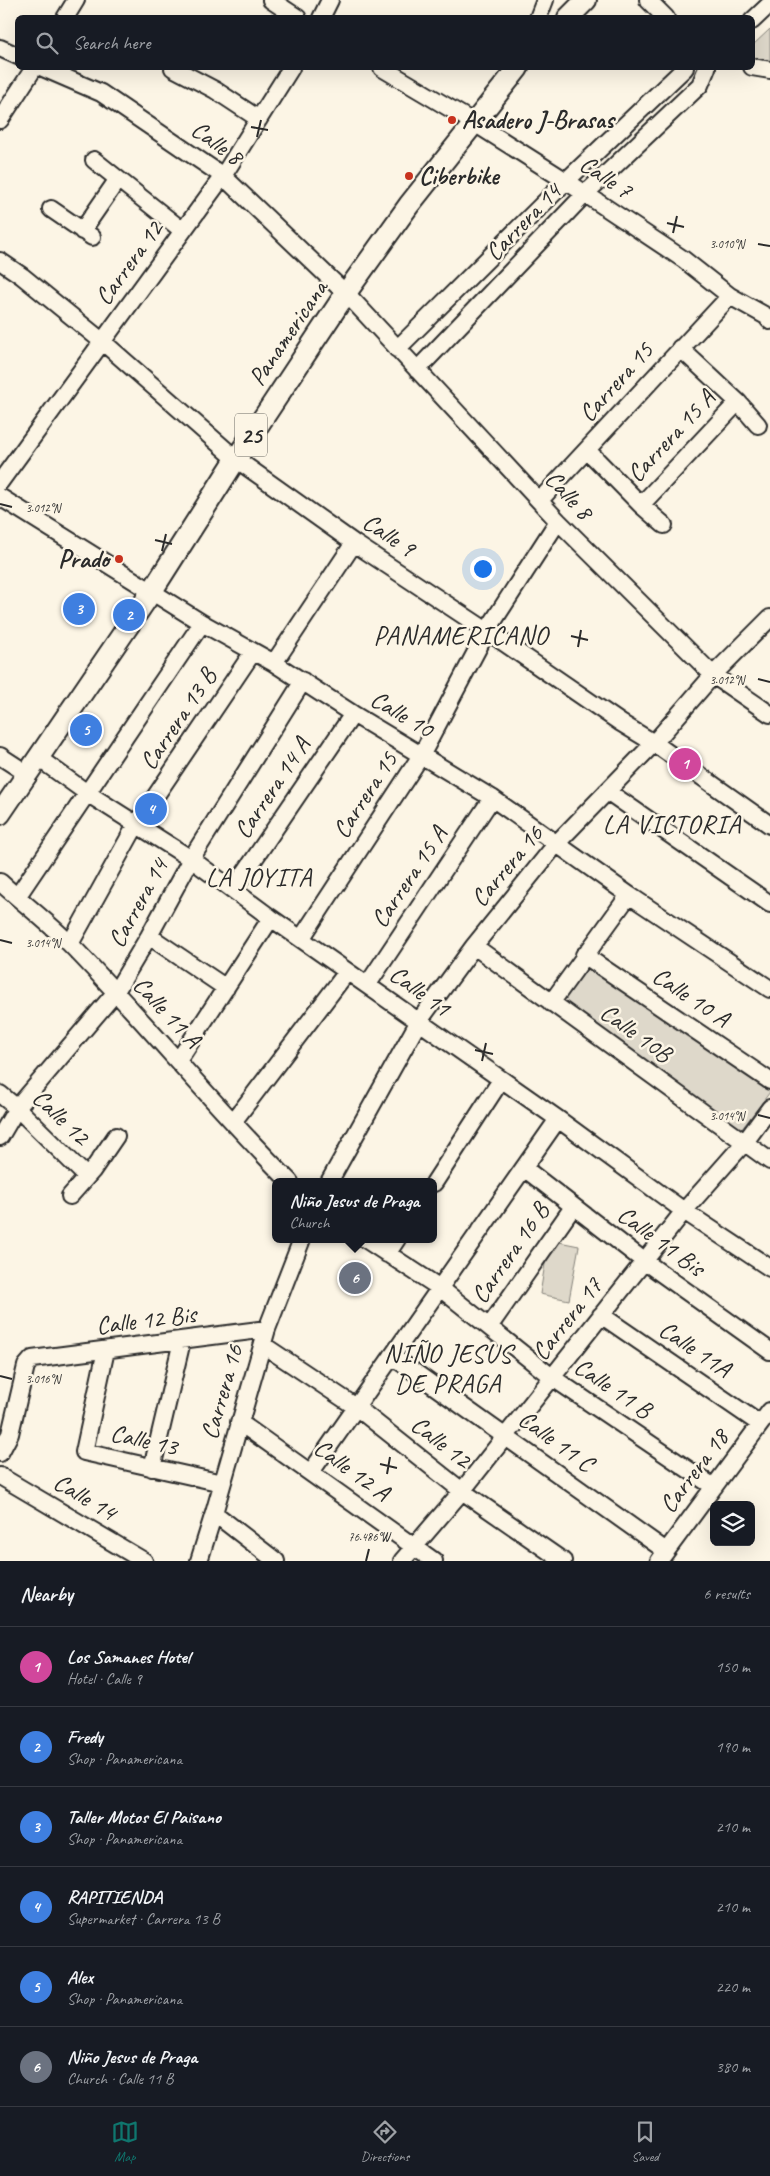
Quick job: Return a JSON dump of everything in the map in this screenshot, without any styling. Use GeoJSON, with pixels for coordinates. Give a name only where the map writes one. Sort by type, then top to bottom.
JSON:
{"type":"FeatureCollection","features":[{"type":"Feature","properties":{"kind":"main road"},"geometry":{"type":"LineString","coordinates":[[558,15],[572,0]]}},
{"type":"Feature","properties":{"kind":"main road"},"geometry":{"type":"LineString","coordinates":[[571,15],[586,0]]}},
{"type":"Feature","properties":{"kind":"main road","name":"Panamericana"},"geometry":{"type":"LineString","coordinates":[[0,814],[342,290],[409,205],[507,70]]}},
{"type":"Feature","properties":{"kind":"main road","name":"Panamericana"},"geometry":{"type":"LineString","coordinates":[[470,119],[516,70]]}},
{"type":"Feature","properties":{"kind":"main road","name":"Panamericana"},"geometry":{"type":"LineString","coordinates":[[0,800],[148,588]]}},
{"type":"Feature","properties":{"kind":"street"},"geometry":{"type":"LineString","coordinates":[[67,15],[76,0]]}},
{"type":"Feature","properties":{"kind":"street"},"geometry":{"type":"LineString","coordinates":[[271,0],[294,15]]}},
{"type":"Feature","properties":{"kind":"street"},"geometry":{"type":"LineString","coordinates":[[322,15],[330,0]]}},
{"type":"Feature","properties":{"kind":"street"},"geometry":{"type":"LineString","coordinates":[[539,15],[545,0]]}},
{"type":"Feature","properties":{"kind":"street"},"geometry":{"type":"LineString","coordinates":[[648,0],[663,15]]}},
{"type":"Feature","properties":{"kind":"street"},"geometry":{"type":"LineString","coordinates":[[755,18],[770,4]]}},
{"type":"Feature","properties":{"kind":"street"},"geometry":{"type":"LineString","coordinates":[[0,48],[15,55]]}},
{"type":"Feature","properties":{"kind":"street"},"geometry":{"type":"LineString","coordinates":[[755,68],[770,70]]}},
{"type":"Feature","properties":{"kind":"street"},"geometry":{"type":"LineString","coordinates":[[0,120],[33,70]]}},
{"type":"Feature","properties":{"kind":"street","name":"Calle 8"},"geometry":{"type":"LineString","coordinates":[[48,70],[101,93],[223,176],[342,290],[558,521],[713,675],[770,714]]}},
{"type":"Feature","properties":{"kind":"street"},"geometry":{"type":"LineString","coordinates":[[177,70],[215,90],[259,119]]}},
{"type":"Feature","properties":{"kind":"street","name":"Carrera 12"},"geometry":{"type":"LineString","coordinates":[[0,482],[223,176],[290,70]]}},
{"type":"Feature","properties":{"kind":"street","name":"Calle 7"},"geometry":{"type":"LineString","coordinates":[[385,70],[470,119],[684,259],[730,296],[769,317]]}},
{"type":"Feature","properties":{"kind":"street","name":"Carrera 14"},"geometry":{"type":"LineString","coordinates":[[397,350],[566,181],[683,70]]}},
{"type":"Feature","properties":{"kind":"street","name":"Carrera 14"},"geometry":{"type":"LineString","coordinates":[[417,370],[585,194],[700,85],[706,70]]}},
{"type":"Feature","properties":{"kind":"street"},"geometry":{"type":"LineString","coordinates":[[94,160],[183,231]]}},
{"type":"Feature","properties":{"kind":"street"},"geometry":{"type":"LineString","coordinates":[[51,209],[87,234],[118,179]]}},
{"type":"Feature","properties":{"kind":"street","name":"Calle 9"},"geometry":{"type":"LineString","coordinates":[[0,262],[22,276],[102,342],[232,456],[354,543],[769,821]]}},
{"type":"Feature","properties":{"kind":"street","name":"Carrera 15"},"geometry":{"type":"LineString","coordinates":[[540,500],[588,451],[680,348],[730,296]]}},
{"type":"Feature","properties":{"kind":"street"},"geometry":{"type":"LineString","coordinates":[[680,348],[738,402],[758,425]]}},
{"type":"Feature","properties":{"kind":"street","name":"Carrera 15 A"},"geometry":{"type":"LineString","coordinates":[[641,505],[738,402]]}},
{"type":"Feature","properties":{"kind":"street"},"geometry":{"type":"LineString","coordinates":[[588,451],[641,505],[664,525]]}},
{"type":"Feature","properties":{"kind":"street","name":"Calle 10"},"geometry":{"type":"LineString","coordinates":[[0,497],[202,623],[274,663],[353,714],[492,798],[629,895],[770,989]]}},
{"type":"Feature","properties":{"kind":"street","name":"Carrera 15"},"geometry":{"type":"LineString","coordinates":[[301,939],[422,754],[488,631],[558,521]]}},
{"type":"Feature","properties":{"kind":"street"},"geometry":{"type":"LineString","coordinates":[[274,663],[354,543]]}},
{"type":"Feature","properties":{"kind":"street","name":"Carrera 16"},"geometry":{"type":"LineString","coordinates":[[330,1178],[418,1021],[474,946],[557,843],[654,743],[713,675],[770,618]]}},
{"type":"Feature","properties":{"kind":"street"},"geometry":{"type":"LineString","coordinates":[[17,897],[202,623]]}},
{"type":"Feature","properties":{"kind":"street","name":"Carrera 13 B"},"geometry":{"type":"LineString","coordinates":[[70,944],[136,825],[253,652]]}},
{"type":"Feature","properties":{"kind":"street","name":"Carrera 14"},"geometry":{"type":"LineString","coordinates":[[0,1137],[17,1108],[115,992],[149,936],[191,858],[303,681]]}},
{"type":"Feature","properties":{"kind":"street","name":"Carrera 14 A"},"geometry":{"type":"LineString","coordinates":[[233,890],[353,714]]}},
{"type":"Feature","properties":{"kind":"street"},"geometry":{"type":"LineString","coordinates":[[0,756],[20,769]]}},
{"type":"Feature","properties":{"kind":"street","name":"Calle 11"},"geometry":{"type":"LineString","coordinates":[[37,757],[87,793],[191,858],[271,918],[368,984],[684,1211],[770,1268]]}},
{"type":"Feature","properties":{"kind":"street"},"geometry":{"type":"LineString","coordinates":[[607,792],[770,904]]}},
{"type":"Feature","properties":{"kind":"street","name":"Carrera 15 A"},"geometry":{"type":"LineString","coordinates":[[368,984],[492,798]]}},
{"type":"Feature","properties":{"kind":"street","name":"Calle 11 A"},"geometry":{"type":"LineString","coordinates":[[0,882],[70,944],[178,1061],[240,1132],[286,1178]]}},
{"type":"Feature","properties":{"kind":"street"},"geometry":{"type":"LineString","coordinates":[[551,1003],[629,895]]}},
{"type":"Feature","properties":{"kind":"street"},"geometry":{"type":"LineString","coordinates":[[178,1061],[271,918]]}},
{"type":"Feature","properties":{"kind":"street"},"geometry":{"type":"LineString","coordinates":[[149,936],[226,988]]}},
{"type":"Feature","properties":{"kind":"street","name":"Calle 10B"},"geometry":{"type":"LineString","coordinates":[[474,946],[770,1161]]}},
{"type":"Feature","properties":{"kind":"street","name":"Calle 10 A"},"geometry":{"type":"LineString","coordinates":[[584,955],[770,1081]]}},
{"type":"Feature","properties":{"kind":"street"},"geometry":{"type":"LineString","coordinates":[[233,1122],[348,972]]}},
{"type":"Feature","properties":{"kind":"street"},"geometry":{"type":"LineString","coordinates":[[437,1178],[501,1080]]}},
{"type":"Feature","properties":{"kind":"street","name":"Calle 12"},"geometry":{"type":"LineString","coordinates":[[0,1094],[17,1108],[86,1176]]}},
{"type":"Feature","properties":{"kind":"street","name":"Carrera 17"},"geometry":{"type":"LineString","coordinates":[[402,1561],[462,1491],[684,1211],[745,1142],[770,1108]]}},
{"type":"Feature","properties":{"kind":"street"},"geometry":{"type":"LineString","coordinates":[[311,1472],[558,1119]]}},
{"type":"Feature","properties":{"kind":"street"},"geometry":{"type":"LineString","coordinates":[[70,1196],[116,1136]]}},
{"type":"Feature","properties":{"kind":"street","name":"Calle 11 Bis"},"geometry":{"type":"LineString","coordinates":[[524,1168],[644,1261],[770,1351]]}},
{"type":"Feature","properties":{"kind":"street","name":"Carrera 16 B"},"geometry":{"type":"LineString","coordinates":[[489,1327],[573,1207]]}},
{"type":"Feature","properties":{"kind":"street","name":"Carrera 16"},"geometry":{"type":"LineString","coordinates":[[198,1561],[214,1513],[266,1329],[300,1243]]}},
{"type":"Feature","properties":{"kind":"street","name":"Calle 11 B"},"geometry":{"type":"LineString","coordinates":[[371,1243],[440,1288],[552,1378],[714,1487]]}},
{"type":"Feature","properties":{"kind":"street"},"geometry":{"type":"LineString","coordinates":[[387,1254],[394,1243]]}},
{"type":"Feature","properties":{"kind":"street","name":"Calle 11A"},"geometry":{"type":"LineString","coordinates":[[601,1315],[765,1418]]}},
{"type":"Feature","properties":{"kind":"street","name":"Calle 12 Bis"},"geometry":{"type":"LineString","coordinates":[[0,1453],[10,1434],[26,1366],[32,1359],[266,1329]]}},
{"type":"Feature","properties":{"kind":"street"},"geometry":{"type":"LineString","coordinates":[[152,1468],[182,1341]]}},
{"type":"Feature","properties":{"kind":"street","name":"Calle 12"},"geometry":{"type":"LineString","coordinates":[[263,1345],[356,1407],[462,1491],[563,1561]]}},
{"type":"Feature","properties":{"kind":"street","name":"Calle 13"},"geometry":{"type":"LineString","coordinates":[[106,1350],[84,1452],[222,1483]]}},
{"type":"Feature","properties":{"kind":"street","name":"Calle 11 C"},"geometry":{"type":"LineString","coordinates":[[392,1356],[506,1436],[663,1556]]}},
{"type":"Feature","properties":{"kind":"street","name":"Carrera 18"},"geometry":{"type":"LineString","coordinates":[[663,1556],[765,1418]]}},
{"type":"Feature","properties":{"kind":"street","name":"Calle 12 A"},"geometry":{"type":"LineString","coordinates":[[239,1422],[434,1561]]}},
{"type":"Feature","properties":{"kind":"street","name":"Calle 14"},"geometry":{"type":"LineString","coordinates":[[0,1476],[144,1561]]}},
{"type":"Feature","properties":{"kind":"street"},"geometry":{"type":"LineString","coordinates":[[214,1513],[276,1561]]}},
{"type":"Feature","properties":{"kind":"shaded area"},"geometry":{"type":"Polygon","coordinates":[[[770,29],[770,61],[755,57],[755,43],[770,29]]]}},
{"type":"Feature","properties":{"kind":"shaded area"},"geometry":{"type":"Polygon","coordinates":[[[587,959],[770,1088],[770,1092],[738,1134],[558,1001],[587,959]]]}},
{"type":"Feature","properties":{"kind":"shaded area"},"geometry":{"type":"Polygon","coordinates":[[[549,1240],[579,1246],[569,1300],[540,1294],[549,1240]]]}},
{"type":"Feature","properties":{"kind":"place","name":"Asadero J-Brasas"},"geometry":{"type":"Point","coordinates":[452,120]}},
{"type":"Feature","properties":{"kind":"place","name":"Ciberbike"},"geometry":{"type":"Point","coordinates":[409,176]}},
{"type":"Feature","properties":{"kind":"place","name":"Prado"},"geometry":{"type":"Point","coordinates":[119,559]}},
{"type":"Feature","properties":{"kind":"place","name":"Taller Motos El Paisano"},"geometry":{"type":"Point","coordinates":[79,609]}},
{"type":"Feature","properties":{"kind":"place","name":"Fredy"},"geometry":{"type":"Point","coordinates":[129,615]}},
{"type":"Feature","properties":{"kind":"place","name":"Alex"},"geometry":{"type":"Point","coordinates":[86,730]}},
{"type":"Feature","properties":{"kind":"place","name":"Los Samanes Hotel"},"geometry":{"type":"Point","coordinates":[685,764]}},
{"type":"Feature","properties":{"kind":"place","name":"RAPITIENDA"},"geometry":{"type":"Point","coordinates":[151,809]}},
{"type":"Feature","properties":{"kind":"place","name":"Niño Jesus de Praga"},"geometry":{"type":"Point","coordinates":[355,1278]}},
{"type":"Feature","properties":{"kind":"district","name":"PANAMERICANO"},"geometry":{"type":"Point","coordinates":[461,635]}},
{"type":"Feature","properties":{"kind":"district","name":"LA VICTORIA"},"geometry":{"type":"Point","coordinates":[672,824]}},
{"type":"Feature","properties":{"kind":"district","name":"LA JOYITA"},"geometry":{"type":"Point","coordinates":[259,877]}},
{"type":"Feature","properties":{"kind":"district","name":"NIÑO JESUS DE PRAGA"},"geometry":{"type":"Point","coordinates":[448,1368]}}]}
